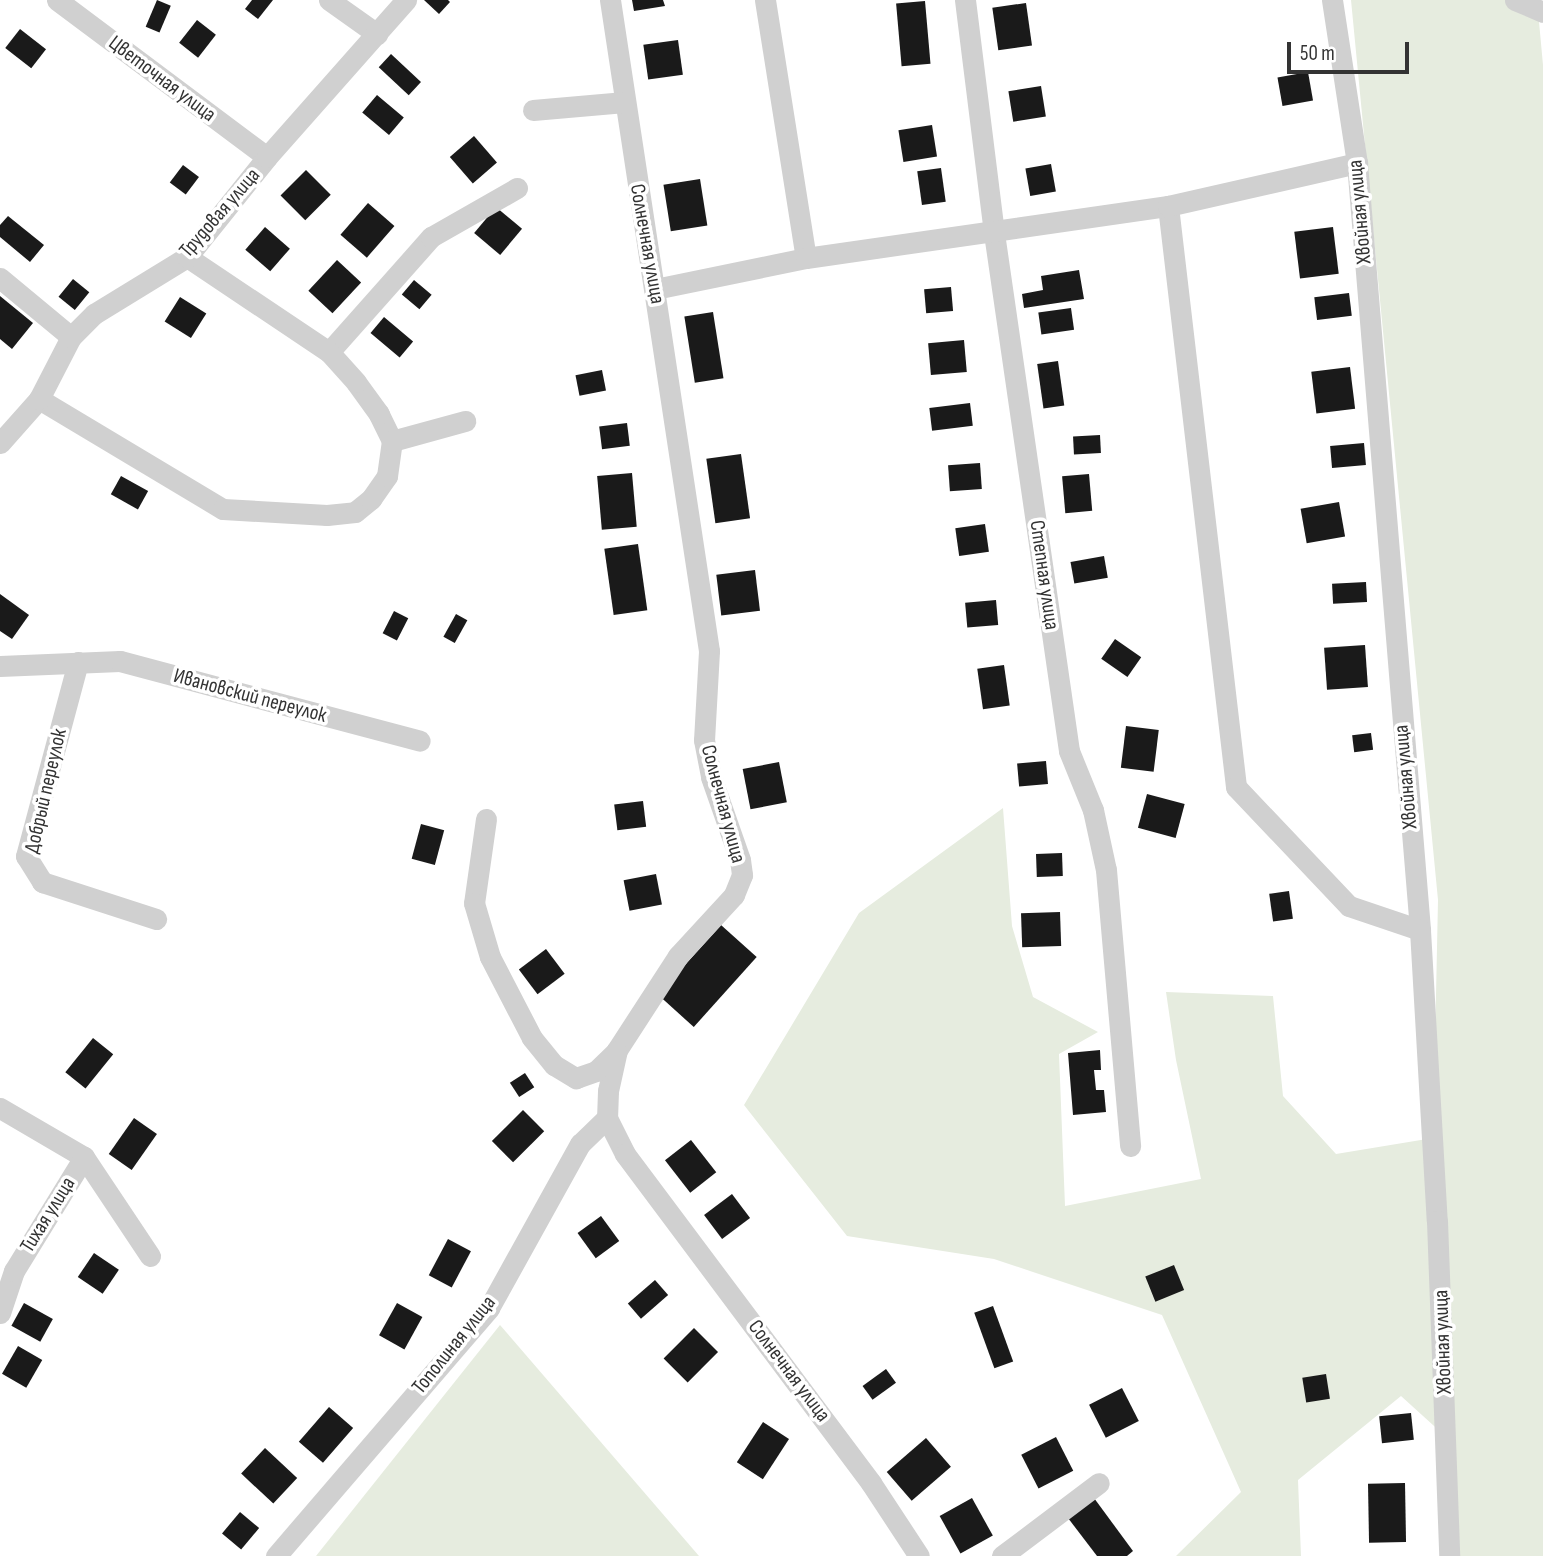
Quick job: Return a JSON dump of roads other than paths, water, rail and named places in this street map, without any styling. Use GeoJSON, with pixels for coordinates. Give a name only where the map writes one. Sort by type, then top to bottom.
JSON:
{"type":"FeatureCollection","features":[{"type":"Feature","properties":{"kind":"street","name":"Цветочная улица"},"geometry":{"type":"LineString","coordinates":[[57,0],[267,157]]}},
{"type":"Feature","properties":{"kind":"street"},"geometry":{"type":"LineString","coordinates":[[329,0],[377,34]]}},
{"type":"Feature","properties":{"kind":"street","name":"Трудовая улица"},"geometry":{"type":"LineString","coordinates":[[0,443],[39,399],[71,337],[94,314],[187,257],[267,157],[406,0]]}},
{"type":"Feature","properties":{"kind":"street","name":"Солнечная улица"},"geometry":{"type":"LineString","coordinates":[[610,0],[709,651],[704,740],[711,777],[740,860],[742,875],[734,895],[678,956],[617,1050],[608,1091],[607,1118],[625,1154],[871,1483],[919,1556]]}},
{"type":"Feature","properties":{"kind":"street"},"geometry":{"type":"LineString","coordinates":[[765,0],[806,258]]}},
{"type":"Feature","properties":{"kind":"street","name":"Степная улица"},"geometry":{"type":"LineString","coordinates":[[965,0],[994,233],[1069,751],[1093,810],[1106,870],[1130,1146]]}},
{"type":"Feature","properties":{"kind":"street","name":"Хвойная улица"},"geometry":{"type":"LineString","coordinates":[[1332,0],[1357,163],[1420,930],[1438,1234],[1449,1556]]}},
{"type":"Feature","properties":{"kind":"street"},"geometry":{"type":"LineString","coordinates":[[1515,0],[1543,12]]}},
{"type":"Feature","properties":{"kind":"street"},"geometry":{"type":"LineString","coordinates":[[533,110],[625,102]]}},
{"type":"Feature","properties":{"kind":"street"},"geometry":{"type":"LineString","coordinates":[[655,289],[806,258],[1168,206],[1357,163]]}},
{"type":"Feature","properties":{"kind":"street"},"geometry":{"type":"LineString","coordinates":[[329,352],[431,237],[517,188]]}},
{"type":"Feature","properties":{"kind":"street"},"geometry":{"type":"LineString","coordinates":[[1168,206],[1236,787],[1349,906],[1420,930]]}},
{"type":"Feature","properties":{"kind":"street"},"geometry":{"type":"LineString","coordinates":[[39,399],[223,509],[327,515],[355,512],[371,499],[387,476],[392,441],[379,414],[329,352],[187,257]]}},
{"type":"Feature","properties":{"kind":"street"},"geometry":{"type":"LineString","coordinates":[[0,278],[71,337]]}},
{"type":"Feature","properties":{"kind":"street"},"geometry":{"type":"LineString","coordinates":[[392,441],[465,421]]}},
{"type":"Feature","properties":{"kind":"street","name":"Ивановский переулок"},"geometry":{"type":"LineString","coordinates":[[0,666],[120,661],[420,741]]}},
{"type":"Feature","properties":{"kind":"street","name":"Добрый переулок"},"geometry":{"type":"LineString","coordinates":[[78,662],[26,856],[43,882],[156,919]]}},
{"type":"Feature","properties":{"kind":"street"},"geometry":{"type":"LineString","coordinates":[[486,819],[474,903],[490,957],[532,1038],[554,1065],[576,1078],[596,1071],[617,1050]]}},
{"type":"Feature","properties":{"kind":"street"},"geometry":{"type":"LineString","coordinates":[[0,1108],[84,1157],[150,1256]]}},
{"type":"Feature","properties":{"kind":"street","name":"Тополиная улица"},"geometry":{"type":"LineString","coordinates":[[276,1556],[489,1308],[580,1143],[607,1118]]}},
{"type":"Feature","properties":{"kind":"street","name":"Тихая улица"},"geometry":{"type":"LineString","coordinates":[[0,1313],[14,1271],[84,1157]]}},
{"type":"Feature","properties":{"kind":"street"},"geometry":{"type":"LineString","coordinates":[[1002,1556],[1099,1483]]}}]}
